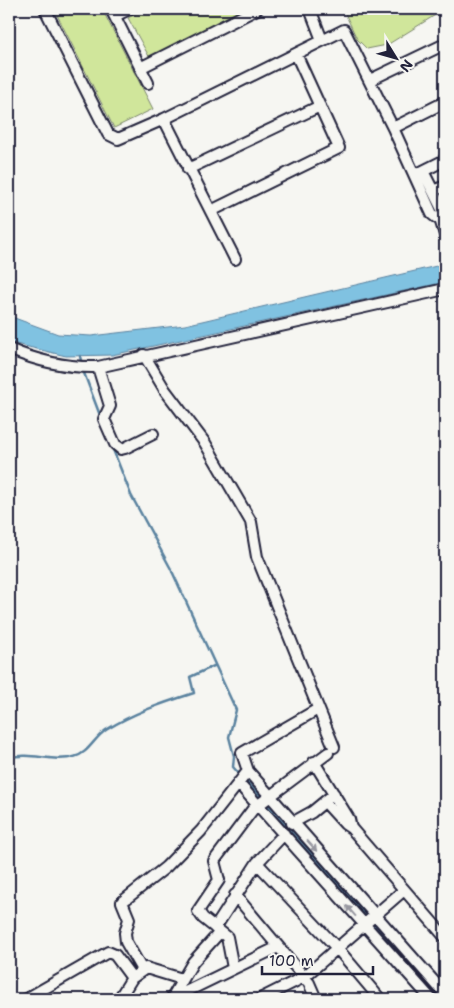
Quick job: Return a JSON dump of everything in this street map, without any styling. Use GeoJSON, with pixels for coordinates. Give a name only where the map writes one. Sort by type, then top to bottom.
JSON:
{"type":"FeatureCollection","features":[{"type":"Feature","properties":{"kind":"street"},"geometry":{"type":"LineString","coordinates":[[45,9],[108,134],[118,139],[164,119],[344,30],[393,128],[419,173],[433,191],[443,217],[445,235]]}},
{"type":"Feature","properties":{"kind":"street"},"geometry":{"type":"LineString","coordinates":[[129,9],[113,13],[148,83]]}},
{"type":"Feature","properties":{"kind":"street"},"geometry":{"type":"LineString","coordinates":[[140,68],[257,9]]}},
{"type":"Feature","properties":{"kind":"street"},"geometry":{"type":"LineString","coordinates":[[310,9],[322,40]]}},
{"type":"Feature","properties":{"kind":"street"},"geometry":{"type":"LineString","coordinates":[[370,80],[445,44]]}},
{"type":"Feature","properties":{"kind":"street"},"geometry":{"type":"LineString","coordinates":[[211,212],[342,152],[296,54]]}},
{"type":"Feature","properties":{"kind":"street"},"geometry":{"type":"LineString","coordinates":[[393,128],[445,102]]}},
{"type":"Feature","properties":{"kind":"street"},"geometry":{"type":"LineString","coordinates":[[188,169],[320,106]]}},
{"type":"Feature","properties":{"kind":"street"},"geometry":{"type":"LineString","coordinates":[[164,119],[235,259]]}},
{"type":"Feature","properties":{"kind":"street"},"geometry":{"type":"LineString","coordinates":[[419,173],[445,160]]}},
{"type":"Feature","properties":{"kind":"street"},"geometry":{"type":"LineString","coordinates":[[419,173],[432,214],[443,217]]}},
{"type":"Feature","properties":{"kind":"street"},"geometry":{"type":"LineString","coordinates":[[433,191],[445,186]]}},
{"type":"Feature","properties":{"kind":"street"},"geometry":{"type":"LineString","coordinates":[[9,349],[50,363],[67,366],[98,367],[144,355],[445,289]]}},
{"type":"Feature","properties":{"kind":"street"},"geometry":{"type":"LineString","coordinates":[[144,355],[165,390],[206,443],[250,522],[258,557],[318,709],[331,750],[258,805],[213,863],[219,880],[198,911],[203,918],[228,940],[233,968]]}},
{"type":"Feature","properties":{"kind":"street"},"geometry":{"type":"LineString","coordinates":[[98,367],[110,406],[104,420],[115,444],[121,449],[125,448],[152,434]]}},
{"type":"Feature","properties":{"kind":"street"},"geometry":{"type":"LineString","coordinates":[[318,709],[242,753],[248,771],[374,916],[445,994]]}},
{"type":"Feature","properties":{"kind":"street"},"geometry":{"type":"LineString","coordinates":[[314,762],[349,819],[351,828]]}},
{"type":"Feature","properties":{"kind":"street"},"geometry":{"type":"LineString","coordinates":[[142,970],[126,942],[125,933],[129,919],[122,902],[166,867],[200,831],[248,771]]}},
{"type":"Feature","properties":{"kind":"street"},"geometry":{"type":"LineString","coordinates":[[238,783],[363,926],[430,999]]}},
{"type":"Feature","properties":{"kind":"street"},"geometry":{"type":"LineString","coordinates":[[292,823],[312,812],[334,794]]}},
{"type":"Feature","properties":{"kind":"street"},"geometry":{"type":"LineString","coordinates":[[326,802],[345,824],[351,828],[445,937]]}},
{"type":"Feature","properties":{"kind":"street"},"geometry":{"type":"LineString","coordinates":[[300,832],[312,812]]}},
{"type":"Feature","properties":{"kind":"street"},"geometry":{"type":"LineString","coordinates":[[171,999],[182,978],[217,930],[235,895],[257,863],[284,834]]}},
{"type":"Feature","properties":{"kind":"street"},"geometry":{"type":"LineString","coordinates":[[257,863],[337,948],[380,999]]}},
{"type":"Feature","properties":{"kind":"street"},"geometry":{"type":"LineString","coordinates":[[260,999],[274,996],[306,980],[337,948],[404,890]]}},
{"type":"Feature","properties":{"kind":"street"},"geometry":{"type":"LineString","coordinates":[[235,895],[306,980],[326,999]]}},
{"type":"Feature","properties":{"kind":"street"},"geometry":{"type":"LineString","coordinates":[[26,999],[126,942]]}},
{"type":"Feature","properties":{"kind":"street"},"geometry":{"type":"LineString","coordinates":[[171,999],[278,947]]}},
{"type":"Feature","properties":{"kind":"street"},"geometry":{"type":"LineString","coordinates":[[111,952],[132,978]]}},
{"type":"Feature","properties":{"kind":"street"},"geometry":{"type":"LineString","coordinates":[[193,962],[198,985]]}},
{"type":"Feature","properties":{"kind":"street"},"geometry":{"type":"LineString","coordinates":[[119,999],[132,978],[142,970],[150,968],[182,978]]}},
{"type":"Feature","properties":{"kind":"street"},"geometry":{"type":"LineString","coordinates":[[306,980],[316,999]]}},
{"type":"Feature","properties":{"kind":"green space"},"geometry":{"type":"Polygon","coordinates":[[[54,9],[102,9],[153,109],[114,128],[54,9]]]}},
{"type":"Feature","properties":{"kind":"green space"},"geometry":{"type":"Polygon","coordinates":[[[145,9],[257,9],[152,62],[128,18],[145,9]]]}},
{"type":"Feature","properties":{"kind":"green space"},"geometry":{"type":"Polygon","coordinates":[[[343,9],[445,9],[387,45],[367,49],[357,39],[343,9]]]}},
{"type":"Feature","properties":{"kind":"water"},"geometry":{"type":"Polygon","coordinates":[[[445,264],[445,282],[112,355],[66,356],[16,344],[9,340],[9,316],[58,334],[91,336],[185,325],[445,264]]]}},
{"type":"Feature","properties":{"kind":"waterway"},"geometry":{"type":"LineString","coordinates":[[80,356],[81,361]]}},
{"type":"Feature","properties":{"kind":"waterway"},"geometry":{"type":"LineString","coordinates":[[84,373],[101,418]]}},
{"type":"Feature","properties":{"kind":"waterway"},"geometry":{"type":"LineString","coordinates":[[112,447],[131,495],[171,569],[236,710],[229,737],[234,756],[233,767],[241,776]]}},
{"type":"Feature","properties":{"kind":"waterway"},"geometry":{"type":"LineString","coordinates":[[9,758],[25,756],[58,759],[79,755],[102,733],[127,718],[194,693],[190,677],[214,666]]}},
{"type":"Feature","properties":{"kind":"waterway"},"geometry":{"type":"LineString","coordinates":[[245,780],[262,798]]}},
{"type":"Feature","properties":{"kind":"waterway"},"geometry":{"type":"LineString","coordinates":[[265,802],[368,918]]}},
{"type":"Feature","properties":{"kind":"waterway"},"geometry":{"type":"LineString","coordinates":[[371,922],[440,999]]}}]}
